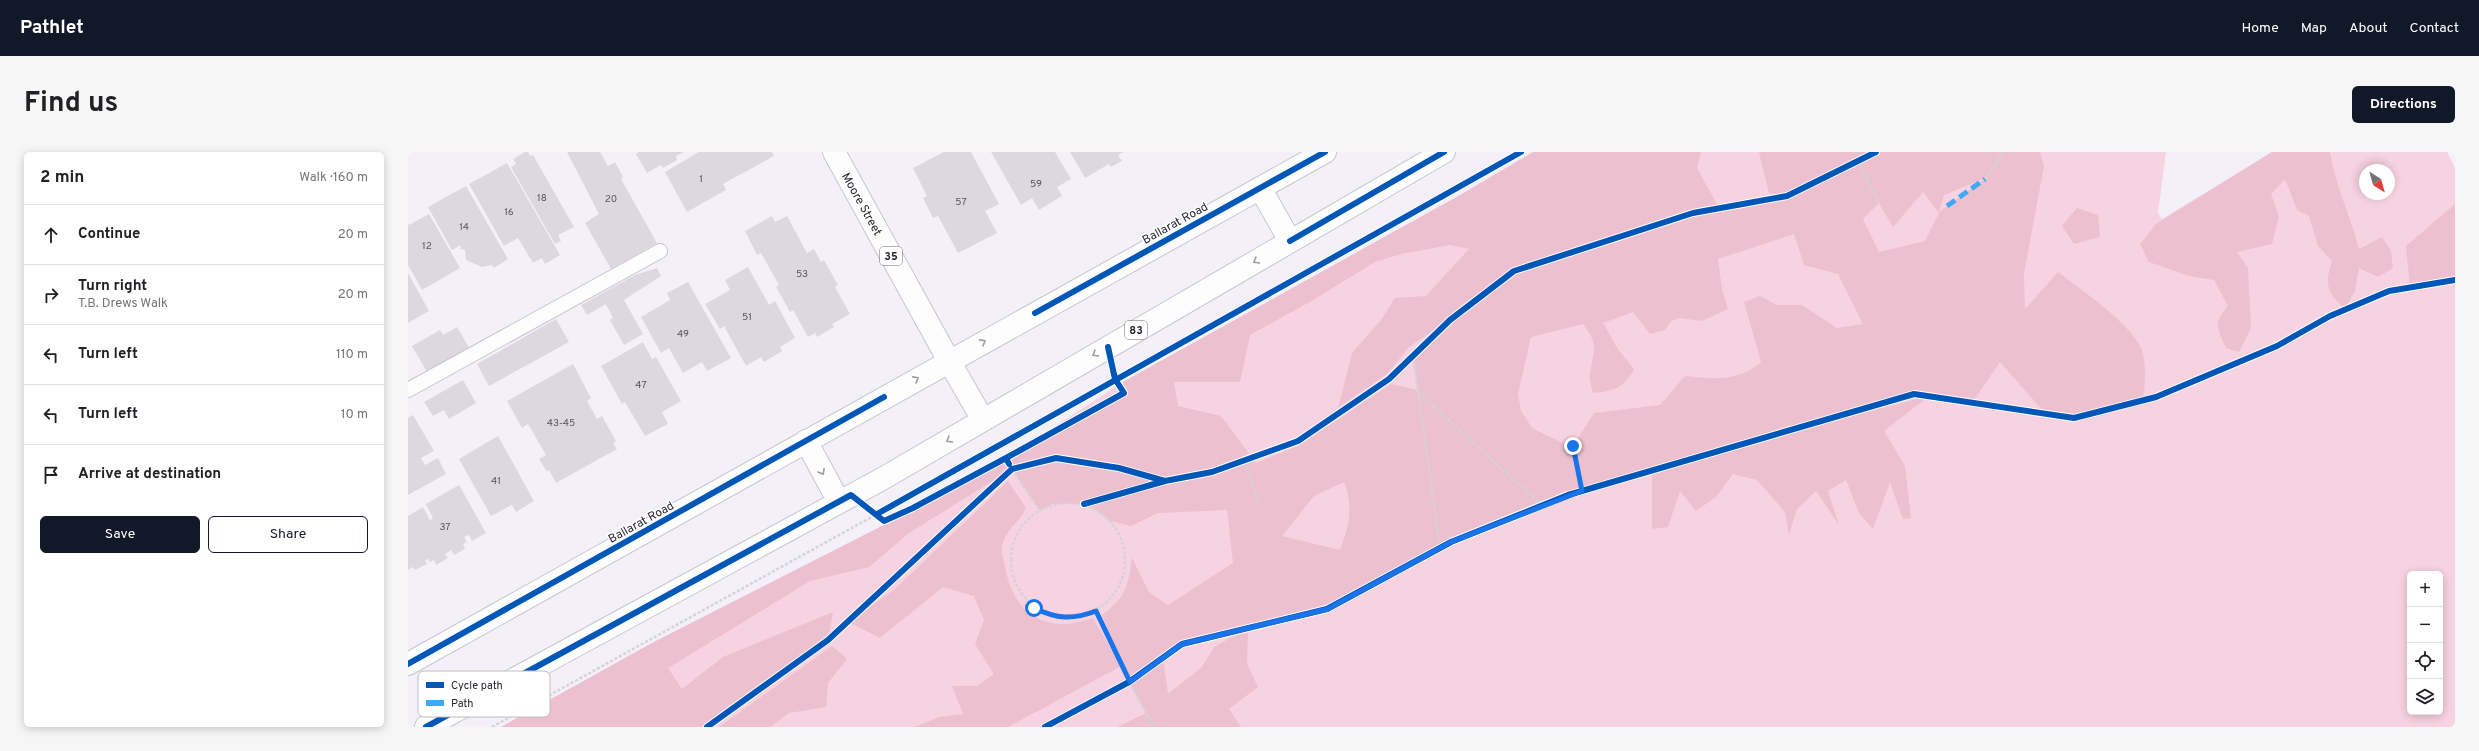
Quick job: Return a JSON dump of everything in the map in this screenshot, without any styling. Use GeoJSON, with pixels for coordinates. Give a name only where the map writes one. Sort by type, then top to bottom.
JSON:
{"type":"FeatureCollection","features":[{"type":"Feature","properties":{"kind":"main road","name":"Moore Street"},"geometry":{"type":"LineString","coordinates":[[834,152],[949,361]]}},
{"type":"Feature","properties":{"kind":"main road","name":"Ballarat Road"},"geometry":{"type":"LineString","coordinates":[[408,664],[1325,152]]}},
{"type":"Feature","properties":{"kind":"main road","name":"83"},"geometry":{"type":"LineString","coordinates":[[983,420],[1444,152]]}},
{"type":"Feature","properties":{"kind":"main road"},"geometry":{"type":"LineString","coordinates":[[1260,188],[1290,241]]}},
{"type":"Feature","properties":{"kind":"main road","name":"35"},"geometry":{"type":"LineString","coordinates":[[949,361],[983,420]]}},
{"type":"Feature","properties":{"kind":"main road"},"geometry":{"type":"LineString","coordinates":[[529,671],[845,499],[983,420]]}},
{"type":"Feature","properties":{"kind":"main road"},"geometry":{"type":"LineString","coordinates":[[806,441],[845,499]]}},
{"type":"Feature","properties":{"kind":"main road"},"geometry":{"type":"LineString","coordinates":[[426,727],[444,717]]}},
{"type":"Feature","properties":{"kind":"lane"},"geometry":{"type":"LineString","coordinates":[[408,390],[660,251]]}},
{"type":"Feature","properties":{"kind":"path"},"geometry":{"type":"LineString","coordinates":[[1985,179],[2003,152]]}},
{"type":"Feature","properties":{"kind":"path"},"geometry":{"type":"LineString","coordinates":[[1851,166],[1865,159]]}},
{"type":"Feature","properties":{"kind":"path"},"geometry":{"type":"LineString","coordinates":[[1858,162],[1879,203]]}},
{"type":"Feature","properties":{"kind":"path"},"geometry":{"type":"LineString","coordinates":[[1418,350],[1410,358],[1418,392],[1442,547],[1433,552]]}},
{"type":"Feature","properties":{"kind":"path"},"geometry":{"type":"LineString","coordinates":[[1418,392],[1542,505]]}},
{"type":"Feature","properties":{"kind":"path"},"geometry":{"type":"LineString","coordinates":[[1573,446],[1582,491]]}},
{"type":"Feature","properties":{"kind":"path"},"geometry":{"type":"LineString","coordinates":[[1252,458],[1242,462],[1259,504]]}},
{"type":"Feature","properties":{"kind":"path"},"geometry":{"type":"LineString","coordinates":[[1010,466],[1019,467]]}},
{"type":"Feature","properties":{"kind":"path"},"geometry":{"type":"LineString","coordinates":[[1006,474],[1010,466]]}},
{"type":"Feature","properties":{"kind":"path"},"geometry":{"type":"LineString","coordinates":[[1010,466],[1040,511]]}},
{"type":"Feature","properties":{"kind":"path"},"geometry":{"type":"LineString","coordinates":[[1575,493],[1589,488]]}},
{"type":"Feature","properties":{"kind":"path"},"geometry":{"type":"LineString","coordinates":[[845,499],[877,514],[884,521]]}},
{"type":"Feature","properties":{"kind":"path"},"geometry":{"type":"LineString","coordinates":[[1084,504],[1095,509],[1111,521],[1120,535],[1126,554],[1123,581],[1112,598],[1096,611],[1080,617],[1052,616],[1034,608],[1026,600],[1014,583],[1010,567],[1012,546],[1020,528],[1034,513],[1052,504],[1084,504],[1099,500]]}},
{"type":"Feature","properties":{"kind":"path"},"geometry":{"type":"LineString","coordinates":[[1535,508],[1549,503]]}},
{"type":"Feature","properties":{"kind":"path"},"geometry":{"type":"LineString","coordinates":[[550,695],[884,510]]}},
{"type":"Feature","properties":{"kind":"path"},"geometry":{"type":"LineString","coordinates":[[1096,611],[1132,680],[1154,727]]}},
{"type":"Feature","properties":{"kind":"path"},"geometry":{"type":"LineString","coordinates":[[1123,685],[1132,680]]}},
{"type":"Feature","properties":{"kind":"path"},"geometry":{"type":"LineString","coordinates":[[492,727],[510,717]]}},
{"type":"Feature","properties":{"kind":"shaded area"},"geometry":{"type":"Polygon","coordinates":[[[1533,152],[1701,152],[1697,168],[1719,208],[1786,196],[1769,193],[1759,153],[1761,152],[2040,152],[2044,166],[2024,274],[2025,309],[2058,272],[2116,317],[2135,338],[2141,348],[2145,367],[2143,400],[2074,418],[2046,414],[2000,362],[1972,403],[1929,396],[1884,431],[1905,466],[1911,518],[1903,519],[1890,482],[1873,529],[1859,513],[1846,480],[1828,491],[1839,525],[1816,491],[1797,509],[1789,535],[1785,512],[1757,480],[1733,474],[1716,497],[1696,511],[1680,491],[1668,527],[1652,529],[1652,470],[1568,495],[1440,548],[1327,609],[1248,629],[1247,664],[1258,687],[1229,709],[1241,727],[1117,727],[1146,713],[1129,682],[1102,615],[1121,597],[1129,577],[1132,558],[1149,592],[1168,605],[1233,563],[1227,510],[1158,513],[1131,526],[1111,521],[1095,509],[1084,504],[1052,504],[1040,511],[1012,469],[909,533],[869,567],[810,581],[668,668],[682,689],[723,657],[833,612],[828,640],[708,727],[501,727],[519,717],[550,717],[550,700],[652,643],[882,526],[1124,393],[1123,382],[1460,195],[1533,152]],[[1983,180],[1944,195],[1939,212],[1983,180]],[[1923,192],[1893,227],[1879,203],[1863,219],[1879,252],[1925,241],[1939,213],[1923,192]],[[1794,234],[1718,259],[1722,289],[1728,309],[1702,321],[1680,318],[1671,321],[1665,330],[1650,334],[1633,312],[1603,323],[1617,348],[1634,369],[1622,384],[1613,390],[1593,393],[1590,377],[1594,344],[1589,332],[1583,324],[1531,337],[1518,394],[1521,411],[1532,428],[1563,443],[1573,446],[1594,413],[1660,405],[1685,376],[1725,378],[1744,373],[1753,368],[1761,362],[1744,302],[1760,296],[1777,305],[1802,305],[1837,328],[1863,324],[1838,274],[1804,265],[1794,234]],[[1450,245],[1401,254],[1375,262],[1308,303],[1250,335],[1240,382],[1174,382],[1178,406],[1221,416],[1256,463],[1300,445],[1391,384],[1418,390],[1413,355],[1447,321],[1409,347],[1387,374],[1338,408],[1352,353],[1381,320],[1395,298],[1426,296],[1469,249],[1450,245]],[[1914,394],[1702,456],[1928,396],[1914,394]],[[1344,482],[1314,496],[1282,536],[1340,550],[1348,525],[1350,508],[1344,482]],[[1246,629],[1182,644],[1163,658],[1168,694],[1202,667],[1214,647],[1246,629]]]}},
{"type":"Feature","properties":{"kind":"shaded area"},"geometry":{"type":"Polygon","coordinates":[[[1538,152],[2166,152],[2158,213],[2162,219],[2272,152],[2447,152],[2455,168],[2455,727],[501,727],[519,717],[550,717],[550,700],[652,643],[882,526],[1006,458],[1123,382],[1538,152]]]}},
{"type":"Feature","properties":{"kind":"shaded area"},"geometry":{"type":"Polygon","coordinates":[[[2272,152],[2330,152],[2339,189],[2359,249],[2382,237],[2391,251],[2393,268],[2378,277],[2359,268],[2355,291],[2345,309],[2334,298],[2329,288],[2328,276],[2332,261],[2318,246],[2309,216],[2297,210],[2285,179],[2271,194],[2279,216],[2272,244],[2237,252],[2248,268],[2251,328],[2239,352],[2226,348],[2220,336],[2218,321],[2228,306],[2214,280],[2189,276],[2149,262],[2140,244],[2156,224],[2272,152]]]}},
{"type":"Feature","properties":{"kind":"shaded area"},"geometry":{"type":"Polygon","coordinates":[[[2455,204],[2455,280],[2410,287],[2406,246],[2455,204]]]}},
{"type":"Feature","properties":{"kind":"shaded area"},"geometry":{"type":"Polygon","coordinates":[[[2077,208],[2098,215],[2100,237],[2074,244],[2062,226],[2077,208]]]}},
{"type":"Feature","properties":{"kind":"shaded area"},"geometry":{"type":"Polygon","coordinates":[[[1008,481],[1026,508],[1009,531],[1003,541],[1002,547],[1006,571],[1017,600],[1026,610],[1037,618],[1049,622],[1063,624],[1093,618],[1121,666],[1008,727],[915,727],[939,717],[963,714],[952,686],[977,686],[994,674],[975,644],[984,620],[974,596],[943,587],[880,638],[849,622],[895,589],[1008,481]]]}},
{"type":"Feature","properties":{"kind":"shaded area"},"geometry":{"type":"Polygon","coordinates":[[[832,646],[847,659],[828,683],[826,707],[789,713],[770,727],[719,727],[832,646]]]}},
{"type":"Feature","properties":{"kind":"building"},"geometry":{"type":"Polygon","coordinates":[[[525,152],[528,152],[530,156],[533,155],[574,227],[558,235],[561,241],[555,244],[511,167],[516,164],[513,159],[525,152]]]}},
{"type":"Feature","properties":{"kind":"building"},"geometry":{"type":"Polygon","coordinates":[[[567,152],[600,152],[608,166],[615,162],[623,177],[621,179],[657,243],[611,269],[585,223],[599,214],[567,152]]]}},
{"type":"Feature","properties":{"kind":"building"},"geometry":{"type":"Polygon","coordinates":[[[639,152],[684,152],[676,156],[677,160],[663,168],[661,165],[647,173],[636,154],[639,152]]]}},
{"type":"Feature","properties":{"kind":"building"},"geometry":{"type":"Polygon","coordinates":[[[699,152],[772,152],[774,156],[723,184],[726,190],[687,212],[665,172],[699,152]]]}},
{"type":"Feature","properties":{"kind":"building"},"geometry":{"type":"Polygon","coordinates":[[[944,152],[971,152],[999,204],[985,211],[997,233],[958,253],[938,216],[933,218],[923,198],[927,196],[913,168],[944,152]]]}},
{"type":"Feature","properties":{"kind":"building"},"geometry":{"type":"Polygon","coordinates":[[[991,152],[1055,152],[1071,179],[1057,187],[1062,196],[1039,210],[1032,198],[1021,205],[991,152]]]}},
{"type":"Feature","properties":{"kind":"building"},"geometry":{"type":"Polygon","coordinates":[[[1070,152],[1124,152],[1118,155],[1122,161],[1111,167],[1109,164],[1085,178],[1070,152]]]}},
{"type":"Feature","properties":{"kind":"building"},"geometry":{"type":"Polygon","coordinates":[[[507,163],[560,255],[545,264],[542,258],[533,263],[518,238],[504,246],[469,184],[507,163]]]}},
{"type":"Feature","properties":{"kind":"building"},"geometry":{"type":"Polygon","coordinates":[[[466,186],[508,259],[494,268],[492,265],[482,267],[466,260],[465,250],[460,249],[461,245],[452,250],[428,207],[466,186]]]}},
{"type":"Feature","properties":{"kind":"building"},"geometry":{"type":"Polygon","coordinates":[[[429,214],[460,268],[422,290],[408,265],[408,223],[409,225],[429,214]]]}},
{"type":"Feature","properties":{"kind":"building"},"geometry":{"type":"Polygon","coordinates":[[[772,216],[775,222],[787,216],[807,253],[814,249],[821,262],[824,260],[838,285],[835,287],[850,314],[832,324],[834,327],[817,337],[815,333],[808,337],[793,310],[790,312],[776,287],[779,285],[761,253],[757,255],[745,231],[772,216]]]}},
{"type":"Feature","properties":{"kind":"building"},"geometry":{"type":"Polygon","coordinates":[[[748,267],[769,305],[775,301],[795,338],[780,347],[782,351],[764,362],[761,357],[746,366],[724,326],[720,329],[705,304],[730,290],[725,280],[748,267]]]}},
{"type":"Feature","properties":{"kind":"building"},"geometry":{"type":"Polygon","coordinates":[[[657,268],[661,276],[624,300],[643,334],[624,345],[610,320],[613,318],[606,304],[587,315],[581,305],[635,275],[657,268]]]}},
{"type":"Feature","properties":{"kind":"building"},"geometry":{"type":"Polygon","coordinates":[[[408,273],[429,311],[408,323],[408,273]]]}},
{"type":"Feature","properties":{"kind":"building"},"geometry":{"type":"Polygon","coordinates":[[[688,282],[731,358],[707,371],[702,362],[683,373],[669,348],[661,353],[641,317],[670,300],[667,293],[688,282]]]}},
{"type":"Feature","properties":{"kind":"building"},"geometry":{"type":"Polygon","coordinates":[[[556,319],[569,342],[489,386],[477,364],[556,319]]]}},
{"type":"Feature","properties":{"kind":"building"},"geometry":{"type":"Polygon","coordinates":[[[457,327],[471,351],[427,372],[412,346],[440,330],[443,335],[457,327]]]}},
{"type":"Feature","properties":{"kind":"building"},"geometry":{"type":"Polygon","coordinates":[[[643,342],[652,359],[656,357],[681,401],[662,412],[668,424],[645,436],[625,402],[622,404],[601,366],[643,342]]]}},
{"type":"Feature","properties":{"kind":"building"},"geometry":{"type":"Polygon","coordinates":[[[573,364],[591,398],[587,401],[597,419],[602,416],[616,441],[613,443],[617,449],[556,483],[549,470],[547,472],[539,459],[546,455],[528,424],[522,428],[507,401],[573,364]]]}},
{"type":"Feature","properties":{"kind":"building"},"geometry":{"type":"Polygon","coordinates":[[[463,380],[476,403],[449,419],[444,410],[433,416],[424,402],[463,380]]]}},
{"type":"Feature","properties":{"kind":"building"},"geometry":{"type":"Polygon","coordinates":[[[413,415],[434,451],[421,458],[425,465],[438,458],[446,474],[408,495],[408,418],[413,415]]]}},
{"type":"Feature","properties":{"kind":"building"},"geometry":{"type":"Polygon","coordinates":[[[498,436],[534,501],[516,512],[512,505],[491,516],[459,459],[498,436]]]}},
{"type":"Feature","properties":{"kind":"building"},"geometry":{"type":"Polygon","coordinates":[[[459,485],[486,533],[472,541],[469,535],[464,537],[467,542],[463,544],[465,549],[454,555],[451,550],[445,554],[448,558],[436,565],[434,560],[430,562],[428,559],[425,560],[427,564],[415,570],[413,567],[408,570],[408,516],[423,507],[430,520],[433,518],[426,504],[459,485]]]}},
{"type":"Feature","properties":{"kind":"marked path"},"geometry":{"type":"LineString","coordinates":[[1947,206],[1985,179]]}},
{"type":"Feature","properties":{"kind":"cycle path"},"geometry":{"type":"LineString","coordinates":[[1035,313],[1325,152]]}},
{"type":"Feature","properties":{"kind":"cycle path"},"geometry":{"type":"LineString","coordinates":[[1290,241],[1444,152]]}},
{"type":"Feature","properties":{"kind":"cycle path"},"geometry":{"type":"LineString","coordinates":[[877,514],[1521,152]]}},
{"type":"Feature","properties":{"kind":"cycle path"},"geometry":{"type":"LineString","coordinates":[[1084,504],[1165,481],[1212,472],[1298,441],[1389,379],[1450,320],[1514,271],[1693,213],[1787,196],[1876,152]]}},
{"type":"Feature","properties":{"kind":"cycle path"},"geometry":{"type":"LineString","coordinates":[[1045,727],[1129,682],[1182,644],[1327,609],[1451,542],[1568,495],[1914,394],[2074,418],[2156,397],[2277,346],[2330,316],[2389,291],[2455,280]]}},
{"type":"Feature","properties":{"kind":"cycle path"},"geometry":{"type":"LineString","coordinates":[[1009,464],[1006,458],[1124,393],[1115,379],[1108,347]]}},
{"type":"Feature","properties":{"kind":"cycle path"},"geometry":{"type":"LineString","coordinates":[[408,664],[884,397]]}},
{"type":"Feature","properties":{"kind":"cycle path"},"geometry":{"type":"LineString","coordinates":[[529,671],[851,495],[884,521],[913,508],[1006,458]]}},
{"type":"Feature","properties":{"kind":"cycle path"},"geometry":{"type":"LineString","coordinates":[[707,727],[828,640],[1012,469],[1056,458],[1119,468],[1165,481]]}},
{"type":"Feature","properties":{"kind":"cycle path"},"geometry":{"type":"LineString","coordinates":[[426,727],[444,717]]}},
{"type":"Feature","properties":{"kind":"route"},"geometry":{"type":"LineString","coordinates":[[1034,608],[1052,616],[1080,617],[1096,611],[1121,666],[1130,682],[1182,644],[1328,609],[1451,542],[1568,495],[1582,491],[1573,446]]}}]}
